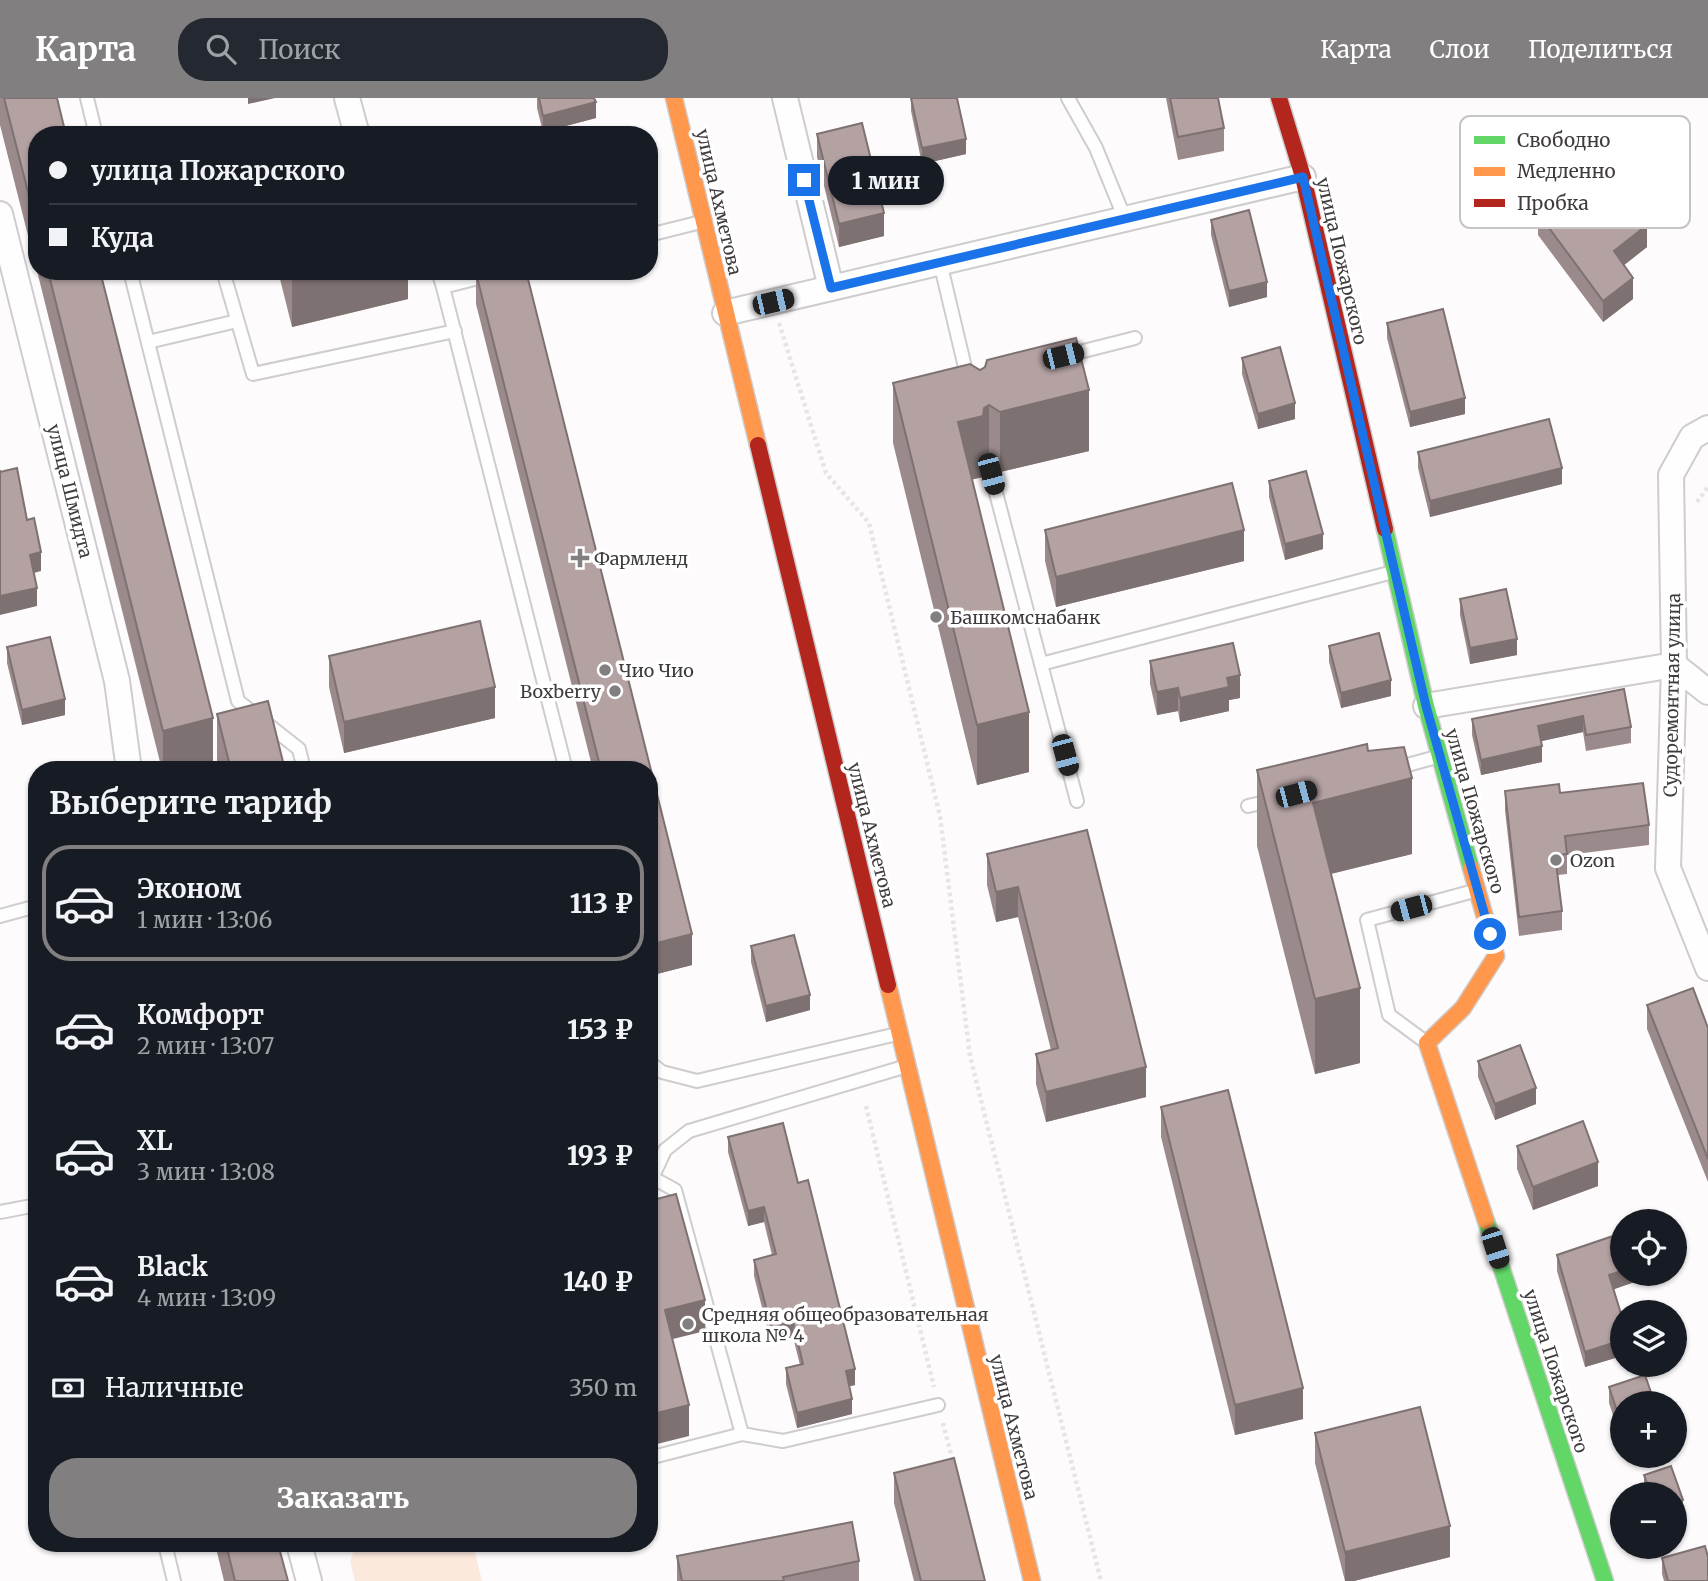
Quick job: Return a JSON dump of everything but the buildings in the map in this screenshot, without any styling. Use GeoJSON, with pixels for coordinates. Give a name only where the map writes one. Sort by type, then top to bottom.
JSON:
{"type":"FeatureCollection","features":[{"type":"Feature","properties":{"kind":"street"},"geometry":{"type":"LineString","coordinates":[[347,98],[355,126]]}},
{"type":"Feature","properties":{"kind":"street","name":"улица Ахметова"},"geometry":{"type":"LineString","coordinates":[[674,98],[1032,1581]]}},
{"type":"Feature","properties":{"kind":"street"},"geometry":{"type":"LineString","coordinates":[[785,98],[831,288]]}},
{"type":"Feature","properties":{"kind":"street","name":"улица Пожарского"},"geometry":{"type":"LineString","coordinates":[[1279,98],[1303,177],[1426,706],[1496,956],[1463,1008],[1427,1043],[1605,1581]]}},
{"type":"Feature","properties":{"kind":"street"},"geometry":{"type":"LineString","coordinates":[[725,313],[1303,177]]}},
{"type":"Feature","properties":{"kind":"street","name":"улица Шмидта"},"geometry":{"type":"LineString","coordinates":[[0,214],[117,681],[128,761]]}},
{"type":"Feature","properties":{"kind":"street","name":"Судоремонтная улица"},"geometry":{"type":"LineString","coordinates":[[1708,428],[1692,437],[1671,475],[1674,665],[1668,867],[1708,968]]}},
{"type":"Feature","properties":{"kind":"street"},"geometry":{"type":"LineString","coordinates":[[1426,706],[1674,665],[1708,692]]}},
{"type":"Feature","properties":{"kind":"street"},"geometry":{"type":"LineString","coordinates":[[301,1552],[309,1581]]}},
{"type":"Feature","properties":{"kind":"lane"},"geometry":{"type":"LineString","coordinates":[[87,98],[94,126]]}},
{"type":"Feature","properties":{"kind":"lane"},"geometry":{"type":"LineString","coordinates":[[1068,98],[1096,148],[1125,219]]}},
{"type":"Feature","properties":{"kind":"lane"},"geometry":{"type":"LineString","coordinates":[[658,233],[705,221]]}},
{"type":"Feature","properties":{"kind":"lane"},"geometry":{"type":"LineString","coordinates":[[940,262],[972,383]]}},
{"type":"Feature","properties":{"kind":"lane"},"geometry":{"type":"LineString","coordinates":[[132,280],[238,701],[299,749],[302,761]]}},
{"type":"Feature","properties":{"kind":"lane"},"geometry":{"type":"LineString","coordinates":[[226,280],[253,374],[455,331]]}},
{"type":"Feature","properties":{"kind":"lane"},"geometry":{"type":"LineString","coordinates":[[441,280],[564,761]]}},
{"type":"Feature","properties":{"kind":"lane"},"geometry":{"type":"LineString","coordinates":[[443,287],[471,280]]}},
{"type":"Feature","properties":{"kind":"lane"},"geometry":{"type":"LineString","coordinates":[[148,342],[237,321]]}},
{"type":"Feature","properties":{"kind":"lane"},"geometry":{"type":"LineString","coordinates":[[1045,361],[1135,338]]}},
{"type":"Feature","properties":{"kind":"lane"},"geometry":{"type":"LineString","coordinates":[[991,474],[1077,802]]}},
{"type":"Feature","properties":{"kind":"lane"},"geometry":{"type":"LineString","coordinates":[[1041,663],[1394,572]]}},
{"type":"Feature","properties":{"kind":"lane"},"geometry":{"type":"LineString","coordinates":[[1376,773],[1440,756]]}},
{"type":"Feature","properties":{"kind":"lane"},"geometry":{"type":"LineString","coordinates":[[1248,806],[1287,796]]}},
{"type":"Feature","properties":{"kind":"lane"},"geometry":{"type":"LineString","coordinates":[[1427,1043],[1390,1014],[1367,920],[1478,890]]}},
{"type":"Feature","properties":{"kind":"lane"},"geometry":{"type":"LineString","coordinates":[[0,916],[28,908]]}},
{"type":"Feature","properties":{"kind":"lane"},"geometry":{"type":"LineString","coordinates":[[658,1068],[681,1080],[697,1082],[901,1033]]}},
{"type":"Feature","properties":{"kind":"lane"},"geometry":{"type":"LineString","coordinates":[[658,1166],[665,1150],[689,1131],[907,1066]]}},
{"type":"Feature","properties":{"kind":"lane"},"geometry":{"type":"LineString","coordinates":[[658,1184],[675,1190],[741,1434]]}},
{"type":"Feature","properties":{"kind":"lane"},"geometry":{"type":"LineString","coordinates":[[0,1212],[28,1207]]}},
{"type":"Feature","properties":{"kind":"lane"},"geometry":{"type":"LineString","coordinates":[[658,1456],[741,1434],[783,1441],[938,1405]]}},
{"type":"Feature","properties":{"kind":"lane"},"geometry":{"type":"LineString","coordinates":[[167,1552],[174,1581]]}},
{"type":"Feature","properties":{"kind":"path"},"geometry":{"type":"LineString","coordinates":[[773,302],[826,473],[869,523],[940,816],[970,1056],[1101,1581]]}},
{"type":"Feature","properties":{"kind":"path"},"geometry":{"type":"LineString","coordinates":[[866,1106],[954,1468]]}},
{"type":"Feature","properties":{"kind":"shaded area"},"geometry":{"type":"Polygon","coordinates":[[[353,1552],[475,1552],[482,1581],[355,1581],[350,1561],[353,1552]]]}},
{"type":"Feature","properties":{"kind":"traffic: fast"},"geometry":{"type":"LineString","coordinates":[[1385,529],[1426,706],[1471,868]]}},
{"type":"Feature","properties":{"kind":"traffic: fast"},"geometry":{"type":"LineString","coordinates":[[1486,1221],[1605,1581]]}},
{"type":"Feature","properties":{"kind":"traffic: slow"},"geometry":{"type":"LineString","coordinates":[[674,98],[758,445]]}},
{"type":"Feature","properties":{"kind":"traffic: slow"},"geometry":{"type":"LineString","coordinates":[[1471,868],[1496,956],[1463,1008],[1427,1043],[1486,1221]]}},
{"type":"Feature","properties":{"kind":"traffic: slow"},"geometry":{"type":"LineString","coordinates":[[888,985],[1032,1581]]}},
{"type":"Feature","properties":{"kind":"traffic: jam"},"geometry":{"type":"LineString","coordinates":[[1279,98],[1303,177],[1385,529]]}},
{"type":"Feature","properties":{"kind":"traffic: jam"},"geometry":{"type":"LineString","coordinates":[[758,445],[888,985]]}},
{"type":"Feature","properties":{"kind":"place","name":"Фармленд"},"geometry":{"type":"Point","coordinates":[580,558]}},
{"type":"Feature","properties":{"kind":"place","name":"Башкомснабанк"},"geometry":{"type":"Point","coordinates":[936,617]}},
{"type":"Feature","properties":{"kind":"place","name":"Чио Чио"},"geometry":{"type":"Point","coordinates":[605,670]}},
{"type":"Feature","properties":{"kind":"place","name":"Boxberry"},"geometry":{"type":"Point","coordinates":[615,691]}},
{"type":"Feature","properties":{"kind":"place","name":"Ozon"},"geometry":{"type":"Point","coordinates":[1556,860]}},
{"type":"Feature","properties":{"kind":"place","name":"Средняя общеобразовательная школа № 4"},"geometry":{"type":"Point","coordinates":[688,1324]}},
{"type":"Feature","properties":{"kind":"route"},"geometry":{"type":"LineString","coordinates":[[804,180],[831,288],[1303,177],[1426,706],[1490,934]]}}]}
